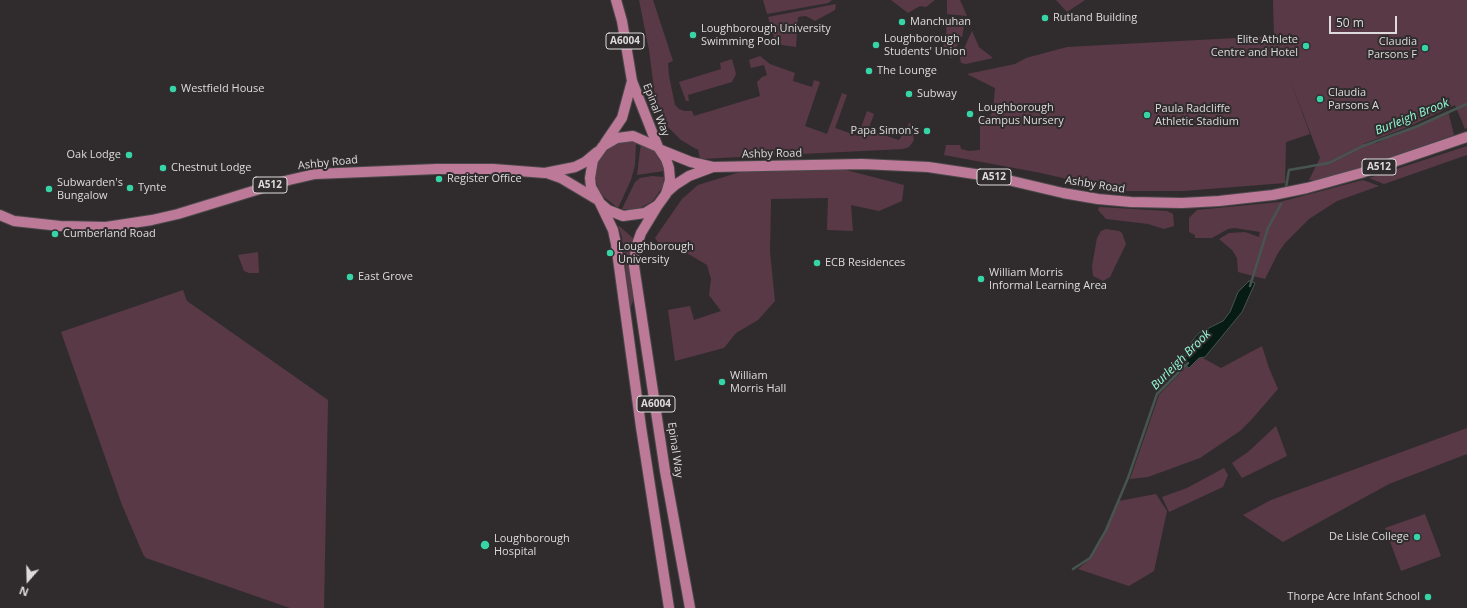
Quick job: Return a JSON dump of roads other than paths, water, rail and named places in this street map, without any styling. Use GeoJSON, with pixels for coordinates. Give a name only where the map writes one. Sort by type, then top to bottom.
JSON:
{"type":"FeatureCollection","features":[{"type":"Feature","properties":{"kind":"main road","name":"Epinal Way"},"geometry":{"type":"LineString","coordinates":[[616,0],[622,21],[632,81],[659,148]]}},
{"type":"Feature","properties":{"kind":"main road","name":"Epinal Way"},"geometry":{"type":"LineString","coordinates":[[600,149],[622,118],[632,81]]}},
{"type":"Feature","properties":{"kind":"main road"},"geometry":{"type":"LineString","coordinates":[[633,136],[659,148],[669,168],[670,180],[666,194],[658,205],[644,213],[629,216],[608,210],[599,202],[591,187],[590,168],[600,149],[617,138],[633,136]]}},
{"type":"Feature","properties":{"kind":"main road","name":"Ashby Road"},"geometry":{"type":"LineString","coordinates":[[659,148],[691,162],[713,167],[862,164],[928,167],[995,177],[1063,193],[1131,202],[1212,202],[1289,192],[1361,173],[1467,137]]}},
{"type":"Feature","properties":{"kind":"main road","name":"Ashby Road"},"geometry":{"type":"LineString","coordinates":[[545,173],[575,166],[585,162],[600,149]]}},
{"type":"Feature","properties":{"kind":"main road","name":"Ashby Road"},"geometry":{"type":"LineString","coordinates":[[666,194],[675,185],[689,176],[713,167]]}},
{"type":"Feature","properties":{"kind":"main road","name":"Ashby Road"},"geometry":{"type":"LineString","coordinates":[[0,215],[14,221],[60,226],[106,227],[152,220],[178,214],[289,180],[315,174],[437,169],[493,169],[545,173],[561,178],[599,202]]}},
{"type":"Feature","properties":{"kind":"main road","name":"A6004"},"geometry":{"type":"LineString","coordinates":[[599,202],[613,230],[616,244],[648,473],[669,608]]}},
{"type":"Feature","properties":{"kind":"main road","name":"Epinal Way"},"geometry":{"type":"LineString","coordinates":[[658,205],[641,233],[636,247],[634,266],[665,471],[690,608]]}},
{"type":"Feature","properties":{"kind":"main road"},"geometry":{"type":"LineString","coordinates":[[648,473],[665,471]]}},
{"type":"Feature","properties":{"kind":"waterway","name":"Burleigh Brook"},"geometry":{"type":"LineString","coordinates":[[1286,187],[1289,170],[1329,163],[1363,146],[1418,126],[1467,104]]}},
{"type":"Feature","properties":{"kind":"waterway","name":"Burleigh Brook"},"geometry":{"type":"LineString","coordinates":[[1250,286],[1268,228],[1281,204]]}},
{"type":"Feature","properties":{"kind":"waterway","name":"Burleigh Brook"},"geometry":{"type":"LineString","coordinates":[[1073,569],[1090,558],[1106,530],[1128,478],[1157,394],[1188,363]]}},
{"type":"Feature","properties":{"kind":"place","name":"Rutland Building"},"geometry":{"type":"Point","coordinates":[1045,18]}},
{"type":"Feature","properties":{"kind":"place","name":"Manchuhan"},"geometry":{"type":"Point","coordinates":[902,22]}},
{"type":"Feature","properties":{"kind":"place","name":"Loughborough University Swimming Pool"},"geometry":{"type":"Point","coordinates":[693,35]}},
{"type":"Feature","properties":{"kind":"place","name":"Loughborough Students' Union"},"geometry":{"type":"Point","coordinates":[876,45]}},
{"type":"Feature","properties":{"kind":"place","name":"Elite Athlete Centre and Hotel"},"geometry":{"type":"Point","coordinates":[1306,46]}},
{"type":"Feature","properties":{"kind":"place","name":"Claudia Parsons F"},"geometry":{"type":"Point","coordinates":[1425,48]}},
{"type":"Feature","properties":{"kind":"place","name":"The Lounge"},"geometry":{"type":"Point","coordinates":[869,71]}},
{"type":"Feature","properties":{"kind":"place","name":"Westfield House"},"geometry":{"type":"Point","coordinates":[173,89]}},
{"type":"Feature","properties":{"kind":"place","name":"Subway"},"geometry":{"type":"Point","coordinates":[909,94]}},
{"type":"Feature","properties":{"kind":"place","name":"Claudia Parsons A"},"geometry":{"type":"Point","coordinates":[1320,99]}},
{"type":"Feature","properties":{"kind":"place","name":"Loughborough Campus Nursery"},"geometry":{"type":"Point","coordinates":[970,114]}},
{"type":"Feature","properties":{"kind":"place","name":"Paula Radcliffe Athletic Stadium"},"geometry":{"type":"Point","coordinates":[1147,115]}},
{"type":"Feature","properties":{"kind":"place","name":"Papa Simon's"},"geometry":{"type":"Point","coordinates":[927,131]}},
{"type":"Feature","properties":{"kind":"place","name":"Oak Lodge"},"geometry":{"type":"Point","coordinates":[129,155]}},
{"type":"Feature","properties":{"kind":"place","name":"Chestnut Lodge"},"geometry":{"type":"Point","coordinates":[163,168]}},
{"type":"Feature","properties":{"kind":"place","name":"Register Office"},"geometry":{"type":"Point","coordinates":[439,179]}},
{"type":"Feature","properties":{"kind":"place","name":"Tynte"},"geometry":{"type":"Point","coordinates":[130,188]}},
{"type":"Feature","properties":{"kind":"place","name":"Subwarden's Bungalow"},"geometry":{"type":"Point","coordinates":[49,189]}},
{"type":"Feature","properties":{"kind":"place","name":"Cumberland Road"},"geometry":{"type":"Point","coordinates":[55,234]}},
{"type":"Feature","properties":{"kind":"place","name":"Loughborough University"},"geometry":{"type":"Point","coordinates":[610,253]}},
{"type":"Feature","properties":{"kind":"place","name":"ECB Residences"},"geometry":{"type":"Point","coordinates":[817,263]}},
{"type":"Feature","properties":{"kind":"place","name":"East Grove"},"geometry":{"type":"Point","coordinates":[350,277]}},
{"type":"Feature","properties":{"kind":"place","name":"William Morris Informal Learning Area"},"geometry":{"type":"Point","coordinates":[981,279]}},
{"type":"Feature","properties":{"kind":"place","name":"William Morris Hall"},"geometry":{"type":"Point","coordinates":[722,382]}},
{"type":"Feature","properties":{"kind":"place","name":"De Lisle College"},"geometry":{"type":"Point","coordinates":[1417,537]}},
{"type":"Feature","properties":{"kind":"place","name":"Loughborough Hospital"},"geometry":{"type":"Point","coordinates":[485,545]}},
{"type":"Feature","properties":{"kind":"place","name":"Thorpe Acre Infant School"},"geometry":{"type":"Point","coordinates":[1428,597]}}]}
